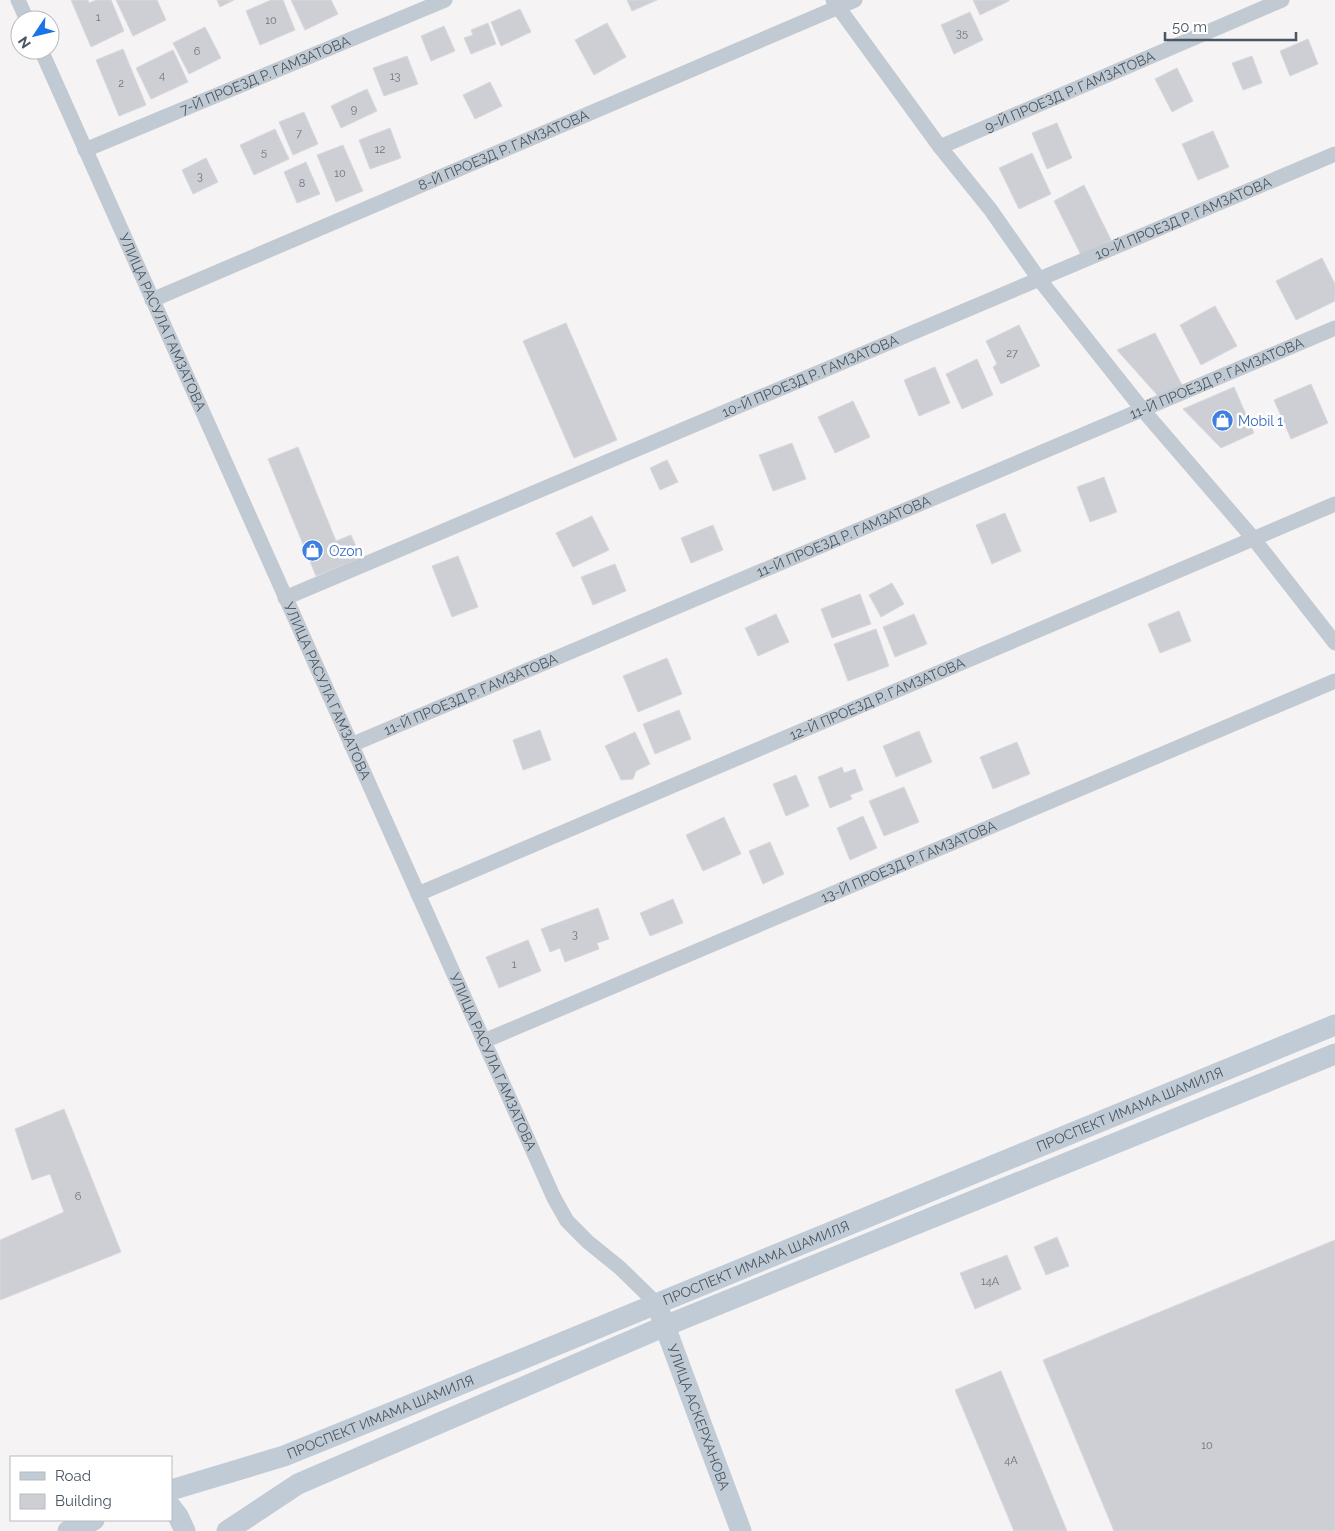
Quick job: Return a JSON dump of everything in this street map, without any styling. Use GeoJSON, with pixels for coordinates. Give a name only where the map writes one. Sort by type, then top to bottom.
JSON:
{"type":"FeatureCollection","features":[{"type":"Feature","properties":{"kind":"main road","name":"ПРОСПЕКТ ИМАМА ШАМИЛЯ"},"geometry":{"type":"LineString","coordinates":[[172,1490],[284,1456],[1335,1025]]}},
{"type":"Feature","properties":{"kind":"main road","name":"ПРОСПЕКТ ИМАМА ШАМИЛЯ"},"geometry":{"type":"LineString","coordinates":[[227,1531],[298,1484],[665,1326],[1335,1054]]}},
{"type":"Feature","properties":{"kind":"main road","name":"УЛИЦА АСКЕРХАНОВА"},"geometry":{"type":"LineString","coordinates":[[657,1304],[741,1531]]}},
{"type":"Feature","properties":{"kind":"main road"},"geometry":{"type":"LineString","coordinates":[[172,1508],[185,1531]]}},
{"type":"Feature","properties":{"kind":"main road"},"geometry":{"type":"LineString","coordinates":[[68,1531],[92,1521]]}},
{"type":"Feature","properties":{"kind":"street","name":"7-Й ПРОЕЗД Р. ГАМЗАТОВА"},"geometry":{"type":"LineString","coordinates":[[86,150],[444,0]]}},
{"type":"Feature","properties":{"kind":"street","name":"8-Й ПРОЕЗД Р. ГАМЗАТОВА"},"geometry":{"type":"LineString","coordinates":[[152,300],[836,3],[855,0]]}},
{"type":"Feature","properties":{"kind":"street","name":"9-Й ПРОЕЗД Р. ГАМЗАТОВА"},"geometry":{"type":"LineString","coordinates":[[940,147],[1282,0]]}},
{"type":"Feature","properties":{"kind":"street"},"geometry":{"type":"LineString","coordinates":[[836,3],[940,147],[990,209],[1039,279],[1142,409],[1253,538],[1335,644]]}},
{"type":"Feature","properties":{"kind":"street","name":"УЛИЦА РАСУЛА ГАМЗАТОВА"},"geometry":{"type":"LineString","coordinates":[[46,60],[554,1198],[567,1221],[657,1304]]}},
{"type":"Feature","properties":{"kind":"street","name":"10-Й ПРОЕЗД Р. ГАМЗАТОВА"},"geometry":{"type":"LineString","coordinates":[[285,598],[1335,154]]}},
{"type":"Feature","properties":{"kind":"street","name":"11-Й ПРОЕЗД Р. ГАМЗАТОВА"},"geometry":{"type":"LineString","coordinates":[[352,745],[1335,328]]}},
{"type":"Feature","properties":{"kind":"street","name":"12-Й ПРОЕЗД Р. ГАМЗАТОВА"},"geometry":{"type":"LineString","coordinates":[[418,894],[1335,504]]}},
{"type":"Feature","properties":{"kind":"street","name":"13-Й ПРОЕЗД Р. ГАМЗАТОВА"},"geometry":{"type":"LineString","coordinates":[[484,1041],[1335,681]]}},
{"type":"Feature","properties":{"kind":"building"},"geometry":{"type":"Polygon","coordinates":[[[71,0],[88,0],[89,3],[96,0],[111,0],[124,31],[91,47],[71,0]]]}},
{"type":"Feature","properties":{"kind":"building"},"geometry":{"type":"Polygon","coordinates":[[[116,0],[157,0],[166,20],[133,36],[116,0]]]}},
{"type":"Feature","properties":{"kind":"building"},"geometry":{"type":"Polygon","coordinates":[[[217,0],[234,0],[220,7],[217,0]]]}},
{"type":"Feature","properties":{"kind":"building"},"geometry":{"type":"Polygon","coordinates":[[[271,0],[283,0],[295,30],[260,45],[246,11],[271,0]]]}},
{"type":"Feature","properties":{"kind":"building"},"geometry":{"type":"Polygon","coordinates":[[[291,0],[331,0],[338,14],[305,30],[291,0]]]}},
{"type":"Feature","properties":{"kind":"building"},"geometry":{"type":"Polygon","coordinates":[[[627,0],[657,0],[632,11],[627,0]]]}},
{"type":"Feature","properties":{"kind":"building"},"geometry":{"type":"Polygon","coordinates":[[[973,0],[1009,0],[1009,1],[980,15],[973,0]]]}},
{"type":"Feature","properties":{"kind":"building"},"geometry":{"type":"Polygon","coordinates":[[[520,9],[531,32],[501,46],[491,22],[520,9]]]}},
{"type":"Feature","properties":{"kind":"building"},"geometry":{"type":"Polygon","coordinates":[[[970,12],[983,40],[954,54],[941,25],[970,12]]]}},
{"type":"Feature","properties":{"kind":"building"},"geometry":{"type":"Polygon","coordinates":[[[488,23],[496,44],[471,54],[464,38],[473,35],[471,30],[488,23]]]}},
{"type":"Feature","properties":{"kind":"building"},"geometry":{"type":"Polygon","coordinates":[[[607,23],[626,57],[594,75],[575,40],[607,23]]]}},
{"type":"Feature","properties":{"kind":"building"},"geometry":{"type":"Polygon","coordinates":[[[444,26],[455,51],[431,61],[421,36],[444,26]]]}},
{"type":"Feature","properties":{"kind":"building"},"geometry":{"type":"Polygon","coordinates":[[[205,27],[221,58],[189,74],[173,43],[205,27]]]}},
{"type":"Feature","properties":{"kind":"building"},"geometry":{"type":"Polygon","coordinates":[[[1308,39],[1318,64],[1290,76],[1280,51],[1308,39]]]}},
{"type":"Feature","properties":{"kind":"building"},"geometry":{"type":"Polygon","coordinates":[[[123,49],[146,105],[119,116],[96,60],[123,49]]]}},
{"type":"Feature","properties":{"kind":"building"},"geometry":{"type":"Polygon","coordinates":[[[173,50],[188,82],[151,99],[136,68],[173,50]]]}},
{"type":"Feature","properties":{"kind":"building"},"geometry":{"type":"Polygon","coordinates":[[[407,56],[418,84],[384,96],[373,68],[407,56]]]}},
{"type":"Feature","properties":{"kind":"building"},"geometry":{"type":"Polygon","coordinates":[[[1252,56],[1262,83],[1243,90],[1232,63],[1252,56]]]}},
{"type":"Feature","properties":{"kind":"building"},"geometry":{"type":"Polygon","coordinates":[[[1177,68],[1193,101],[1172,112],[1155,79],[1177,68]]]}},
{"type":"Feature","properties":{"kind":"building"},"geometry":{"type":"Polygon","coordinates":[[[490,82],[502,106],[475,119],[463,95],[490,82]]]}},
{"type":"Feature","properties":{"kind":"building"},"geometry":{"type":"Polygon","coordinates":[[[367,89],[377,111],[341,128],[331,106],[367,89]]]}},
{"type":"Feature","properties":{"kind":"building"},"geometry":{"type":"Polygon","coordinates":[[[304,112],[318,144],[293,155],[279,122],[304,112]]]}},
{"type":"Feature","properties":{"kind":"building"},"geometry":{"type":"Polygon","coordinates":[[[1057,123],[1072,158],[1047,169],[1032,133],[1057,123]]]}},
{"type":"Feature","properties":{"kind":"building"},"geometry":{"type":"Polygon","coordinates":[[[390,128],[401,158],[370,169],[359,140],[390,128]]]}},
{"type":"Feature","properties":{"kind":"building"},"geometry":{"type":"Polygon","coordinates":[[[275,129],[289,159],[254,175],[240,145],[275,129]]]}},
{"type":"Feature","properties":{"kind":"building"},"geometry":{"type":"Polygon","coordinates":[[[1213,131],[1229,167],[1198,180],[1182,144],[1213,131]]]}},
{"type":"Feature","properties":{"kind":"building"},"geometry":{"type":"Polygon","coordinates":[[[343,145],[363,191],[336,202],[317,155],[343,145]]]}},
{"type":"Feature","properties":{"kind":"building"},"geometry":{"type":"Polygon","coordinates":[[[1032,153],[1051,194],[1019,209],[999,168],[1032,153]]]}},
{"type":"Feature","properties":{"kind":"building"},"geometry":{"type":"Polygon","coordinates":[[[206,158],[218,182],[193,194],[182,170],[206,158]]]}},
{"type":"Feature","properties":{"kind":"building"},"geometry":{"type":"Polygon","coordinates":[[[306,162],[320,194],[297,203],[284,172],[306,162]]]}},
{"type":"Feature","properties":{"kind":"building"},"geometry":{"type":"Polygon","coordinates":[[[1084,185],[1111,240],[1081,255],[1054,201],[1084,185]]]}},
{"type":"Feature","properties":{"kind":"building"},"geometry":{"type":"Polygon","coordinates":[[[1322,258],[1335,284],[1335,301],[1296,320],[1276,281],[1322,258]]]}},
{"type":"Feature","properties":{"kind":"building"},"geometry":{"type":"Polygon","coordinates":[[[1215,306],[1237,346],[1201,365],[1180,325],[1215,306]]]}},
{"type":"Feature","properties":{"kind":"building"},"geometry":{"type":"Polygon","coordinates":[[[566,323],[617,440],[574,458],[523,341],[566,323]]]}},
{"type":"Feature","properties":{"kind":"building"},"geometry":{"type":"Polygon","coordinates":[[[1019,325],[1040,366],[1001,384],[993,367],[997,364],[986,341],[1019,325]]]}},
{"type":"Feature","properties":{"kind":"building"},"geometry":{"type":"Polygon","coordinates":[[[1155,333],[1182,385],[1159,397],[1117,350],[1155,333]]]}},
{"type":"Feature","properties":{"kind":"building"},"geometry":{"type":"Polygon","coordinates":[[[977,359],[993,395],[962,409],[946,374],[977,359]]]}},
{"type":"Feature","properties":{"kind":"building"},"geometry":{"type":"Polygon","coordinates":[[[935,367],[950,403],[919,416],[904,380],[935,367]]]}},
{"type":"Feature","properties":{"kind":"building"},"geometry":{"type":"Polygon","coordinates":[[[1311,384],[1328,423],[1291,439],[1274,400],[1311,384]]]}},
{"type":"Feature","properties":{"kind":"building","name":"Mobil 1"},"geometry":{"type":"Polygon","coordinates":[[[1234,387],[1254,433],[1221,448],[1183,409],[1234,387]]]}},
{"type":"Feature","properties":{"kind":"building"},"geometry":{"type":"Polygon","coordinates":[[[853,401],[870,437],[835,453],[818,417],[853,401]]]}},
{"type":"Feature","properties":{"kind":"building"},"geometry":{"type":"Polygon","coordinates":[[[792,443],[806,479],[773,491],[759,455],[792,443]]]}},
{"type":"Feature","properties":{"kind":"building"},"geometry":{"type":"Polygon","coordinates":[[[298,447],[336,541],[351,535],[361,558],[316,576],[268,459],[298,447]]]}},
{"type":"Feature","properties":{"kind":"building"},"geometry":{"type":"Polygon","coordinates":[[[667,460],[678,482],[660,490],[650,468],[667,460]]]}},
{"type":"Feature","properties":{"kind":"building"},"geometry":{"type":"Polygon","coordinates":[[[1104,477],[1117,512],[1090,522],[1077,487],[1104,477]]]}},
{"type":"Feature","properties":{"kind":"building"},"geometry":{"type":"Polygon","coordinates":[[[1005,513],[1021,551],[992,564],[976,525],[1005,513]]]}},
{"type":"Feature","properties":{"kind":"building"},"geometry":{"type":"Polygon","coordinates":[[[592,516],[609,550],[573,567],[556,533],[592,516]]]}},
{"type":"Feature","properties":{"kind":"building"},"geometry":{"type":"Polygon","coordinates":[[[713,525],[723,550],[691,563],[681,538],[713,525]]]}},
{"type":"Feature","properties":{"kind":"building"},"geometry":{"type":"Polygon","coordinates":[[[458,556],[478,607],[452,617],[432,566],[458,556]]]}},
{"type":"Feature","properties":{"kind":"building"},"geometry":{"type":"Polygon","coordinates":[[[615,564],[626,591],[593,605],[581,577],[615,564]]]}},
{"type":"Feature","properties":{"kind":"building"},"geometry":{"type":"Polygon","coordinates":[[[892,583],[904,604],[881,617],[869,595],[892,583]]]}},
{"type":"Feature","properties":{"kind":"building"},"geometry":{"type":"Polygon","coordinates":[[[860,594],[871,624],[832,638],[821,609],[860,594]]]}},
{"type":"Feature","properties":{"kind":"building"},"geometry":{"type":"Polygon","coordinates":[[[1179,611],[1191,641],[1160,653],[1148,624],[1179,611]]]}},
{"type":"Feature","properties":{"kind":"building"},"geometry":{"type":"Polygon","coordinates":[[[776,614],[789,642],[758,656],[745,628],[776,614]]]}},
{"type":"Feature","properties":{"kind":"building"},"geometry":{"type":"Polygon","coordinates":[[[914,614],[927,644],[895,657],[883,627],[914,614]]]}},
{"type":"Feature","properties":{"kind":"building"},"geometry":{"type":"Polygon","coordinates":[[[876,629],[889,666],[848,681],[834,644],[876,629]]]}},
{"type":"Feature","properties":{"kind":"building"},"geometry":{"type":"Polygon","coordinates":[[[667,658],[682,694],[638,712],[623,676],[667,658]]]}},
{"type":"Feature","properties":{"kind":"building"},"geometry":{"type":"Polygon","coordinates":[[[679,710],[691,739],[655,754],[643,724],[679,710]]]}},
{"type":"Feature","properties":{"kind":"building"},"geometry":{"type":"Polygon","coordinates":[[[540,730],[551,760],[523,770],[513,740],[540,730]]]}},
{"type":"Feature","properties":{"kind":"building"},"geometry":{"type":"Polygon","coordinates":[[[919,731],[932,762],[896,777],[883,746],[919,731]]]}},
{"type":"Feature","properties":{"kind":"building"},"geometry":{"type":"Polygon","coordinates":[[[635,732],[650,764],[636,771],[633,779],[621,780],[605,746],[635,732]]]}},
{"type":"Feature","properties":{"kind":"building"},"geometry":{"type":"Polygon","coordinates":[[[1017,742],[1030,774],[993,789],[980,757],[1017,742]]]}},
{"type":"Feature","properties":{"kind":"building"},"geometry":{"type":"Polygon","coordinates":[[[842,767],[844,773],[855,769],[863,790],[850,795],[852,799],[830,808],[818,777],[842,767]]]}},
{"type":"Feature","properties":{"kind":"building"},"geometry":{"type":"Polygon","coordinates":[[[796,775],[809,806],[786,816],[773,784],[796,775]]]}},
{"type":"Feature","properties":{"kind":"building"},"geometry":{"type":"Polygon","coordinates":[[[904,787],[919,822],[884,836],[869,801],[904,787]]]}},
{"type":"Feature","properties":{"kind":"building"},"geometry":{"type":"Polygon","coordinates":[[[863,816],[877,848],[850,860],[837,828],[863,816]]]}},
{"type":"Feature","properties":{"kind":"building"},"geometry":{"type":"Polygon","coordinates":[[[724,817],[741,854],[703,871],[686,835],[724,817]]]}},
{"type":"Feature","properties":{"kind":"building"},"geometry":{"type":"Polygon","coordinates":[[[770,842],[784,874],[763,884],[749,851],[770,842]]]}},
{"type":"Feature","properties":{"kind":"building"},"geometry":{"type":"Polygon","coordinates":[[[673,899],[683,923],[650,936],[640,913],[673,899]]]}},
{"type":"Feature","properties":{"kind":"building"},"geometry":{"type":"Polygon","coordinates":[[[598,908],[609,939],[597,943],[599,949],[565,962],[560,948],[550,952],[541,929],[598,908]]]}},
{"type":"Feature","properties":{"kind":"building"},"geometry":{"type":"Polygon","coordinates":[[[528,940],[541,971],[499,988],[486,957],[528,940]]]}},
{"type":"Feature","properties":{"kind":"building"},"geometry":{"type":"Polygon","coordinates":[[[64,1109],[121,1252],[0,1300],[0,1240],[64,1212],[50,1174],[32,1180],[15,1129],[64,1109]]]}},
{"type":"Feature","properties":{"kind":"building"},"geometry":{"type":"Polygon","coordinates":[[[1057,1237],[1069,1266],[1046,1275],[1034,1247],[1057,1237]]]}},
{"type":"Feature","properties":{"kind":"building"},"geometry":{"type":"Polygon","coordinates":[[[1335,1240],[1335,1531],[1114,1531],[1043,1360],[1335,1240]]]}},
{"type":"Feature","properties":{"kind":"building"},"geometry":{"type":"Polygon","coordinates":[[[1007,1255],[1021,1289],[975,1309],[960,1273],[1007,1255]]]}},
{"type":"Feature","properties":{"kind":"building"},"geometry":{"type":"Polygon","coordinates":[[[1001,1371],[1067,1531],[1014,1531],[955,1390],[1001,1371]]]}},
{"type":"Feature","properties":{"kind":"place","name":"Mobil 1"},"geometry":{"type":"Point","coordinates":[1222,421]}},
{"type":"Feature","properties":{"kind":"place","name":"Ozon"},"geometry":{"type":"Point","coordinates":[313,551]}}]}
